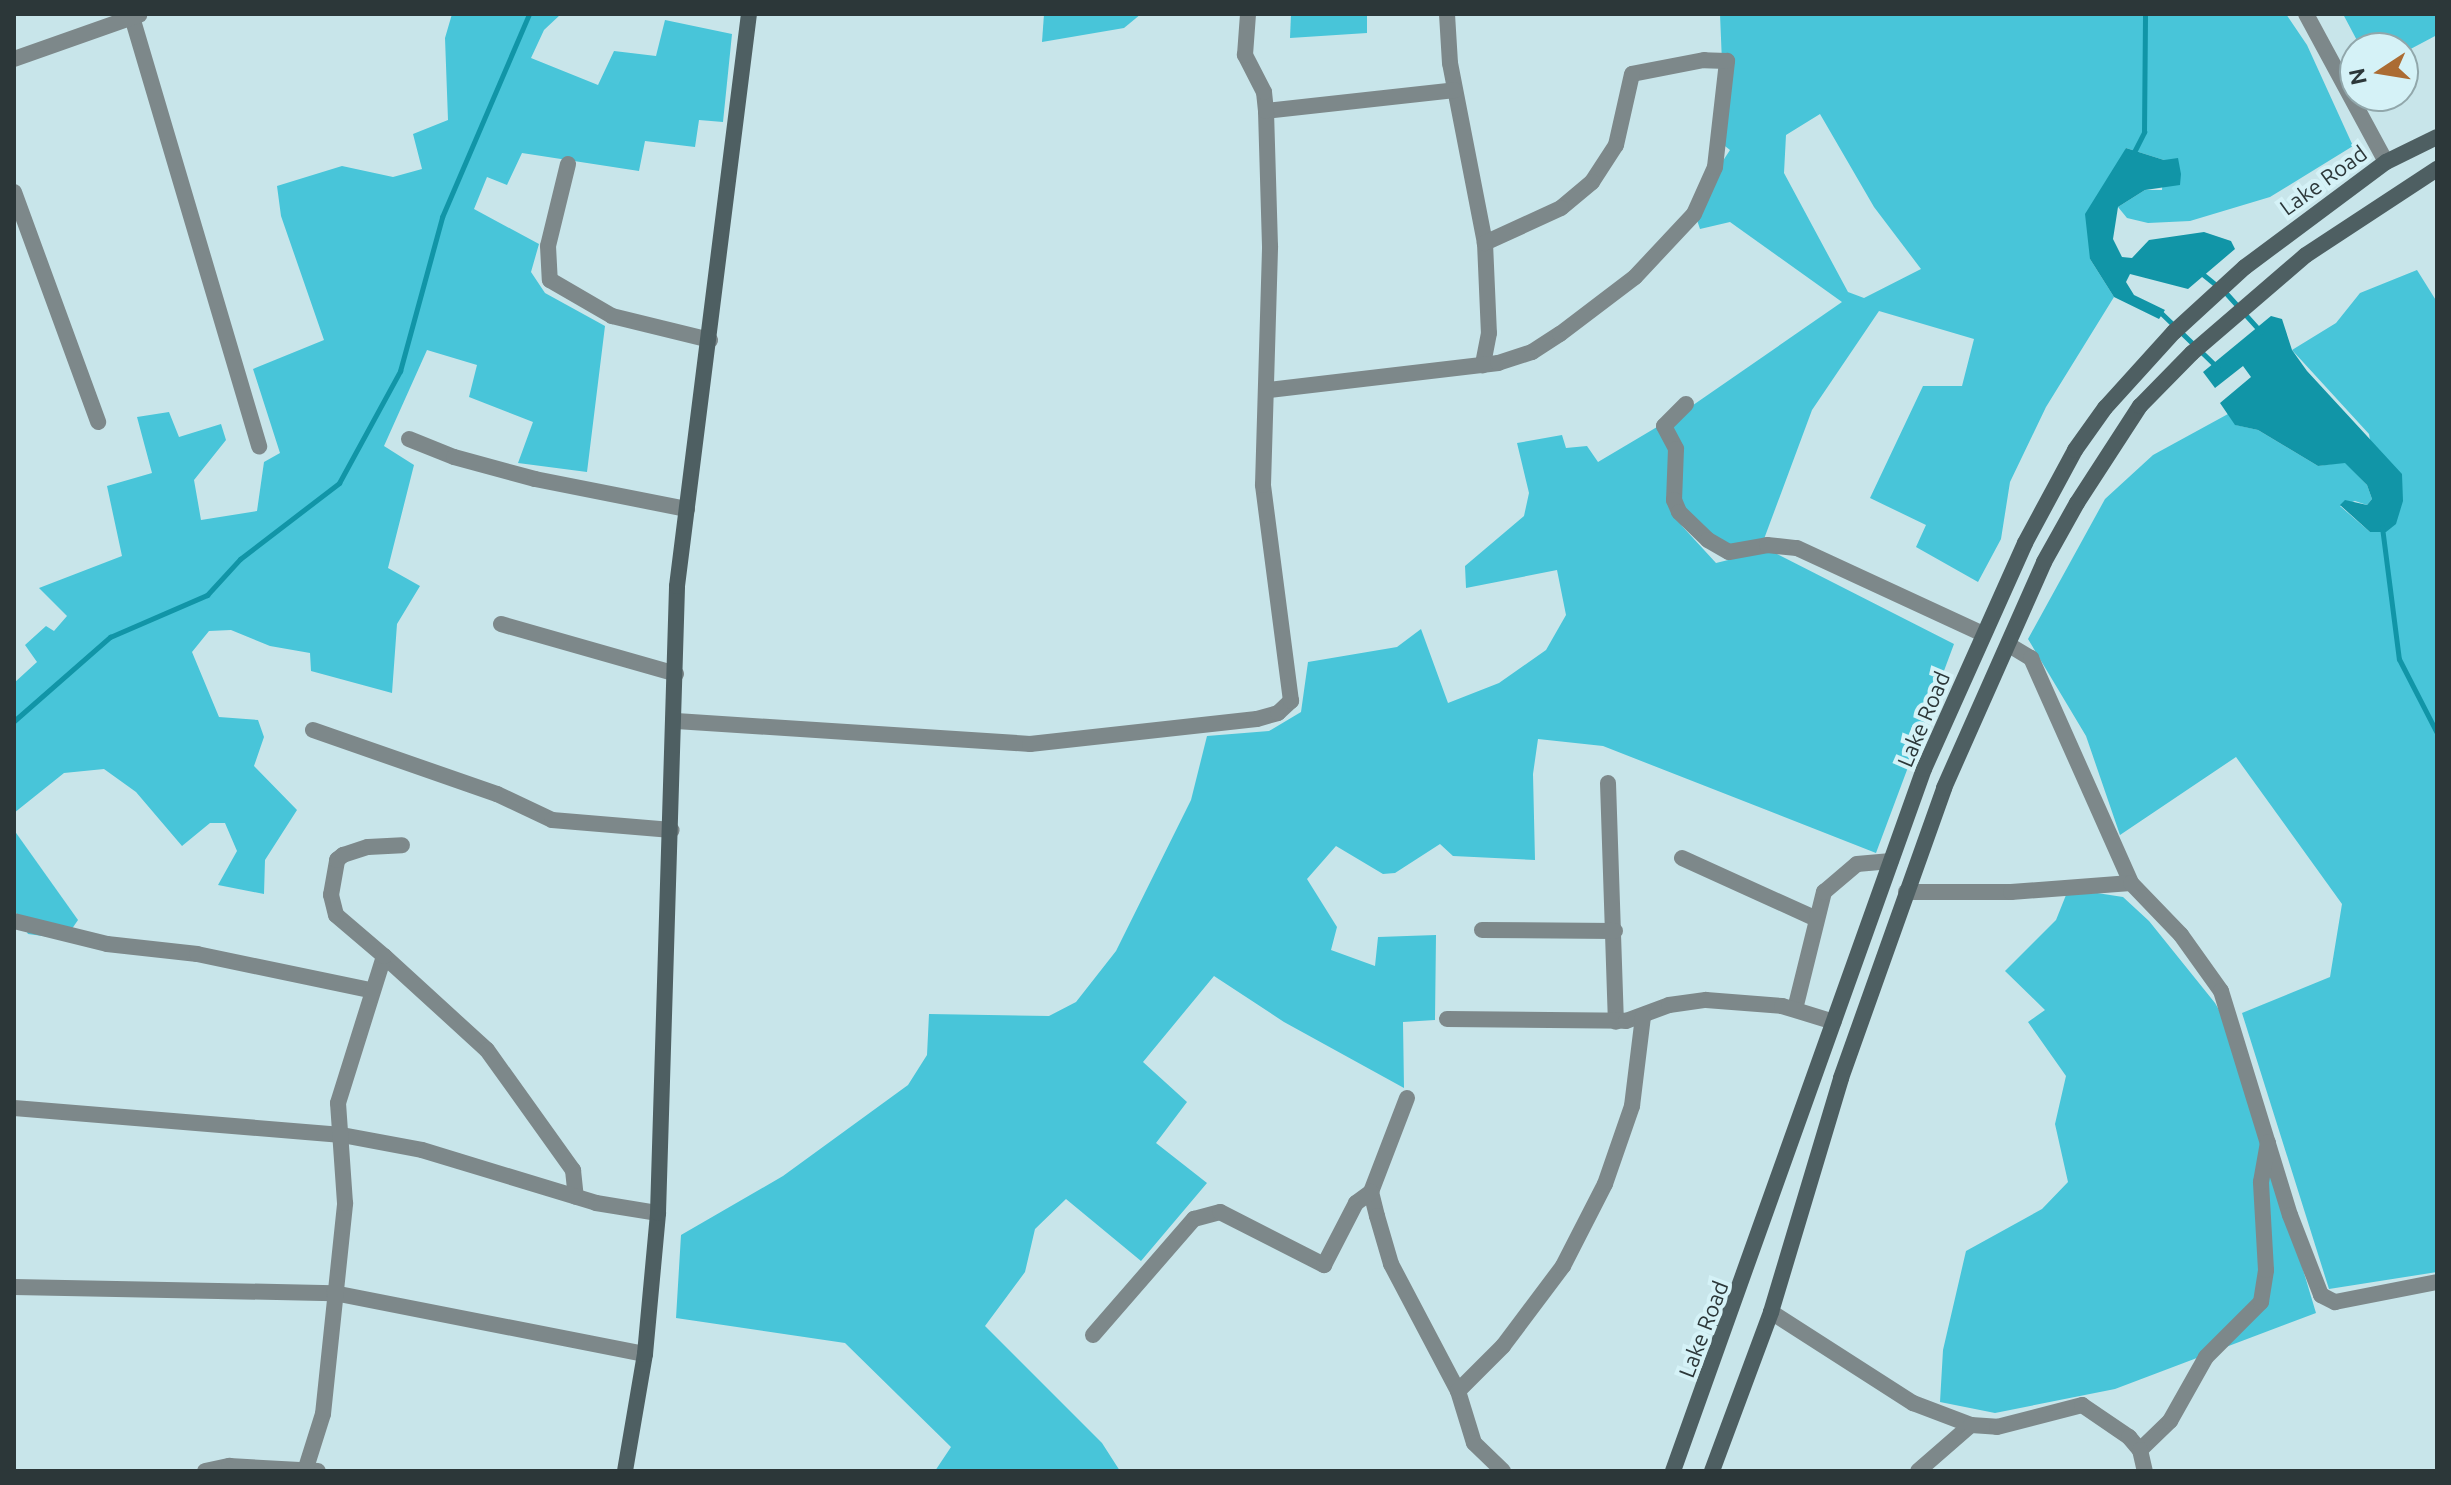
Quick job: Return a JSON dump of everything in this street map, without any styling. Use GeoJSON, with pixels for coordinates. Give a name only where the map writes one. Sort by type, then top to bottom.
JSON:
{"type":"FeatureCollection","features":[{"type":"Feature","properties":{"kind":"main road"},"geometry":{"type":"LineString","coordinates":[[625,1471],[645,1354],[658,1213],[676,721],[677,586],[749,14]]}},
{"type":"Feature","properties":{"kind":"main road","name":"Lake Road"},"geometry":{"type":"LineString","coordinates":[[1673,1471],[1891,861],[1983,634],[2075,450],[2105,408],[2174,332],[2245,267],[2386,162],[2437,137]]}},
{"type":"Feature","properties":{"kind":"main road"},"geometry":{"type":"LineString","coordinates":[[1712,1471],[1771,1312],[1841,1078],[1906,892],[1944,788],[2044,562],[2140,406],[2192,353],[2257,294],[2402,187],[2437,169]]}},
{"type":"Feature","properties":{"kind":"street"},"geometry":{"type":"LineString","coordinates":[[676,721],[1030,744],[1153,733],[1278,713],[1291,701],[1263,485],[1269,390],[1266,111],[1264,92],[1245,55],[1248,14]]}},
{"type":"Feature","properties":{"kind":"street"},"geometry":{"type":"LineString","coordinates":[[1447,14],[1455,90],[1485,243],[1489,333],[1483,365]]}},
{"type":"Feature","properties":{"kind":"street"},"geometry":{"type":"LineString","coordinates":[[2306,14],[2386,162]]}},
{"type":"Feature","properties":{"kind":"street"},"geometry":{"type":"LineString","coordinates":[[14,59],[136,16],[259,447]]}},
{"type":"Feature","properties":{"kind":"street"},"geometry":{"type":"LineString","coordinates":[[1269,390],[1483,365],[1515,359],[1546,344],[1635,277],[1680,233],[1715,167],[1727,61],[1704,60],[1632,74],[1621,132],[1602,171],[1561,208],[1485,243]]}},
{"type":"Feature","properties":{"kind":"street"},"geometry":{"type":"LineString","coordinates":[[1266,111],[1455,90]]}},
{"type":"Feature","properties":{"kind":"street"},"geometry":{"type":"LineString","coordinates":[[568,164],[548,246],[550,280],[612,316],[710,340]]}},
{"type":"Feature","properties":{"kind":"street"},"geometry":{"type":"LineString","coordinates":[[14,192],[98,422]]}},
{"type":"Feature","properties":{"kind":"street"},"geometry":{"type":"LineString","coordinates":[[1686,404],[1664,426],[1676,449],[1674,500],[1679,512],[1708,540],[1729,552],[1767,545],[1797,548],[1983,634]]}},
{"type":"Feature","properties":{"kind":"street"},"geometry":{"type":"LineString","coordinates":[[409,439],[454,457],[535,479],[687,509]]}},
{"type":"Feature","properties":{"kind":"street"},"geometry":{"type":"LineString","coordinates":[[501,624],[676,674]]}},
{"type":"Feature","properties":{"kind":"street"},"geometry":{"type":"LineString","coordinates":[[2009,645],[2031,658],[2131,883],[2181,935],[2221,991],[2297,1237],[2324,1299],[2335,1302],[2437,1282]]}},
{"type":"Feature","properties":{"kind":"street"},"geometry":{"type":"LineString","coordinates":[[313,730],[497,794],[552,820],[672,830]]}},
{"type":"Feature","properties":{"kind":"street"},"geometry":{"type":"LineString","coordinates":[[1608,783],[1616,1022]]}},
{"type":"Feature","properties":{"kind":"street"},"geometry":{"type":"LineString","coordinates":[[402,845],[368,847],[337,860],[331,895],[336,915],[487,1050],[573,1170],[576,1197]]}},
{"type":"Feature","properties":{"kind":"street"},"geometry":{"type":"LineString","coordinates":[[1682,858],[1814,918]]}},
{"type":"Feature","properties":{"kind":"street"},"geometry":{"type":"LineString","coordinates":[[1795,1009],[1814,918],[1824,892],[1844,871],[1857,864],[1891,861]]}},
{"type":"Feature","properties":{"kind":"street"},"geometry":{"type":"LineString","coordinates":[[1906,892],[2011,892],[2131,883]]}},
{"type":"Feature","properties":{"kind":"street"},"geometry":{"type":"LineString","coordinates":[[14,921],[107,944],[197,954],[370,990]]}},
{"type":"Feature","properties":{"kind":"street"},"geometry":{"type":"LineString","coordinates":[[1482,930],[1615,931]]}},
{"type":"Feature","properties":{"kind":"street"},"geometry":{"type":"LineString","coordinates":[[305,1470],[323,1414],[345,1203],[338,1103],[370,990],[384,956]]}},
{"type":"Feature","properties":{"kind":"street"},"geometry":{"type":"LineString","coordinates":[[1447,1019],[1616,1022],[1643,1016],[1669,1005],[1706,1000],[1795,1009],[1834,1022]]}},
{"type":"Feature","properties":{"kind":"street"},"geometry":{"type":"LineString","coordinates":[[1458,1391],[1503,1346],[1563,1266],[1605,1184],[1632,1106],[1643,1016]]}},
{"type":"Feature","properties":{"kind":"street"},"geometry":{"type":"LineString","coordinates":[[1093,1335],[1194,1219],[1220,1212],[1324,1265],[1356,1203],[1371,1192],[1407,1098]]}},
{"type":"Feature","properties":{"kind":"street"},"geometry":{"type":"LineString","coordinates":[[14,1108],[342,1135],[422,1150],[576,1197],[658,1213]]}},
{"type":"Feature","properties":{"kind":"street"},"geometry":{"type":"LineString","coordinates":[[2140,1450],[2170,1421],[2206,1357],[2261,1302],[2266,1270],[2261,1182],[2269,1140]]}},
{"type":"Feature","properties":{"kind":"street"},"geometry":{"type":"LineString","coordinates":[[1371,1192],[1391,1264],[1458,1391],[1474,1443],[1503,1471]]}},
{"type":"Feature","properties":{"kind":"street"},"geometry":{"type":"LineString","coordinates":[[14,1287],[334,1293],[449,1320],[645,1354]]}},
{"type":"Feature","properties":{"kind":"street"},"geometry":{"type":"LineString","coordinates":[[1771,1312],[1913,1403],[1971,1425],[1997,1427],[2082,1405],[2140,1450],[2145,1471]]}},
{"type":"Feature","properties":{"kind":"street"},"geometry":{"type":"LineString","coordinates":[[1918,1471],[1971,1425]]}},
{"type":"Feature","properties":{"kind":"street"},"geometry":{"type":"LineString","coordinates":[[205,1471],[229,1466],[318,1471]]}},
{"type":"Feature","properties":{"kind":"shaded area"},"geometry":{"type":"Polygon","coordinates":[[[452,14],[561,14],[544,30],[531,58],[598,85],[614,51],[656,56],[665,20],[732,34],[723,122],[699,120],[695,147],[645,141],[639,171],[522,153],[507,185],[487,177],[474,209],[539,244],[531,272],[545,293],[605,326],[587,472],[518,463],[533,422],[469,397],[477,365],[427,350],[384,446],[414,465],[388,568],[420,586],[397,624],[392,693],[311,671],[310,653],[270,646],[231,630],[209,631],[192,652],[219,717],[258,720],[264,737],[254,766],[297,810],[265,860],[264,894],[218,885],[237,851],[225,823],[210,823],[182,846],[136,792],[104,769],[64,773],[14,813],[14,683],[37,662],[25,645],[46,626],[54,631],[67,616],[39,588],[122,556],[107,486],[152,473],[137,417],[169,412],[179,437],[221,424],[226,440],[194,480],[201,520],[257,511],[264,462],[280,453],[253,369],[324,340],[281,216],[277,186],[342,166],[393,177],[422,169],[413,134],[448,120],[445,38],[452,14]]]}},
{"type":"Feature","properties":{"kind":"shaded area"},"geometry":{"type":"Polygon","coordinates":[[[1044,14],[1141,14],[1124,28],[1042,42],[1044,14]]]}},
{"type":"Feature","properties":{"kind":"shaded area"},"geometry":{"type":"Polygon","coordinates":[[[1291,14],[1367,14],[1367,33],[1290,38],[1291,14]]]}},
{"type":"Feature","properties":{"kind":"shaded area"},"geometry":{"type":"Polygon","coordinates":[[[1720,14],[2286,14],[2307,45],[2353,146],[2270,197],[2190,221],[2148,223],[2127,218],[2118,207],[2145,190],[2162,190],[2164,160],[2126,148],[2090,259],[2114,297],[2046,407],[2010,482],[2001,539],[1978,582],[1916,547],[1926,525],[1870,498],[1923,386],[1962,386],[1974,339],[1879,311],[1812,410],[1764,539],[1728,545],[1715,540],[1682,507],[1670,421],[1842,302],[1730,222],[1700,229],[1696,217],[1700,196],[1730,150],[1716,139],[1723,87],[1720,14]],[[1820,114],[1786,135],[1784,173],[1848,292],[1864,298],[1921,269],[1874,207],[1820,114]]]}},
{"type":"Feature","properties":{"kind":"shaded area"},"geometry":{"type":"Polygon","coordinates":[[[2343,14],[2437,14],[2437,35],[2419,45],[2419,32],[2353,32],[2343,14]]]}},
{"type":"Feature","properties":{"kind":"shaded area"},"geometry":{"type":"Polygon","coordinates":[[[2126,148],[2164,160],[2178,158],[2181,174],[2180,185],[2145,190],[2118,207],[2113,239],[2122,257],[2132,258],[2149,240],[2204,232],[2231,241],[2235,249],[2188,289],[2130,274],[2126,282],[2134,295],[2165,310],[2159,319],[2114,297],[2090,259],[2085,214],[2126,148]]]}},
{"type":"Feature","properties":{"kind":"shaded area"},"geometry":{"type":"Polygon","coordinates":[[[2417,270],[2437,302],[2437,1272],[2329,1289],[2242,1013],[2330,977],[2342,904],[2236,757],[2120,835],[2086,736],[2028,639],[2105,499],[2153,455],[2228,414],[2236,425],[2258,430],[2318,466],[2345,462],[2367,485],[2372,499],[2367,505],[2355,501],[2340,506],[2370,532],[2386,532],[2369,434],[2292,350],[2336,323],[2360,293],[2417,270]]]}},
{"type":"Feature","properties":{"kind":"shaded area"},"geometry":{"type":"Polygon","coordinates":[[[2271,316],[2282,319],[2292,350],[2307,371],[2402,474],[2403,501],[2396,524],[2386,532],[2370,532],[2340,505],[2345,500],[2367,505],[2372,499],[2367,485],[2345,463],[2318,466],[2258,430],[2235,425],[2220,403],[2251,377],[2243,366],[2215,388],[2203,372],[2271,316]]]}},
{"type":"Feature","properties":{"kind":"shaded area"},"geometry":{"type":"Polygon","coordinates":[[[1657,427],[1671,452],[1667,501],[1682,526],[1716,563],[1769,550],[1954,644],[1876,853],[1603,746],[1538,739],[1533,774],[1535,860],[1453,856],[1440,844],[1395,873],[1383,874],[1336,846],[1307,879],[1337,927],[1331,950],[1375,966],[1378,937],[1436,935],[1435,1020],[1403,1022],[1404,1088],[1284,1022],[1214,976],[1143,1062],[1187,1102],[1156,1143],[1207,1183],[1141,1261],[1066,1199],[1035,1229],[1025,1272],[985,1326],[1102,1443],[1120,1471],[935,1471],[951,1447],[845,1343],[676,1318],[681,1235],[783,1176],[908,1085],[927,1055],[929,1014],[1049,1016],[1076,1002],[1116,951],[1191,800],[1207,736],[1269,731],[1301,712],[1308,662],[1397,647],[1421,629],[1448,703],[1499,683],[1546,650],[1566,615],[1557,570],[1466,588],[1465,566],[1524,516],[1529,493],[1517,443],[1562,435],[1566,448],[1587,446],[1598,462],[1657,427]]]}},
{"type":"Feature","properties":{"kind":"shaded area"},"geometry":{"type":"Polygon","coordinates":[[[14,830],[78,920],[65,939],[28,934],[14,909],[14,830]]]}},
{"type":"Feature","properties":{"kind":"shaded area"},"geometry":{"type":"Polygon","coordinates":[[[2097,893],[2123,897],[2149,921],[2215,1003],[2232,1032],[2316,1313],[2115,1389],[1995,1413],[1940,1402],[1943,1350],[1966,1251],[2042,1209],[2068,1182],[2055,1124],[2066,1076],[2028,1022],[2045,1010],[2005,971],[2056,920],[2066,895],[2097,893]]]}},
{"type":"Feature","properties":{"kind":"waterway"},"geometry":{"type":"LineString","coordinates":[[14,721],[110,637],[207,595],[240,559],[339,483],[400,371],[442,217],[529,14]]}},
{"type":"Feature","properties":{"kind":"waterway"},"geometry":{"type":"LineString","coordinates":[[2133,154],[2144,132],[2145,14]]}},
{"type":"Feature","properties":{"kind":"waterway"},"geometry":{"type":"LineString","coordinates":[[2200,272],[2217,286]]}},
{"type":"Feature","properties":{"kind":"waterway"},"geometry":{"type":"LineString","coordinates":[[2225,292],[2261,332]]}},
{"type":"Feature","properties":{"kind":"waterway"},"geometry":{"type":"LineString","coordinates":[[2159,311],[2218,368]]}},
{"type":"Feature","properties":{"kind":"waterway"},"geometry":{"type":"LineString","coordinates":[[2382,527],[2399,659],[2437,733]]}}]}
